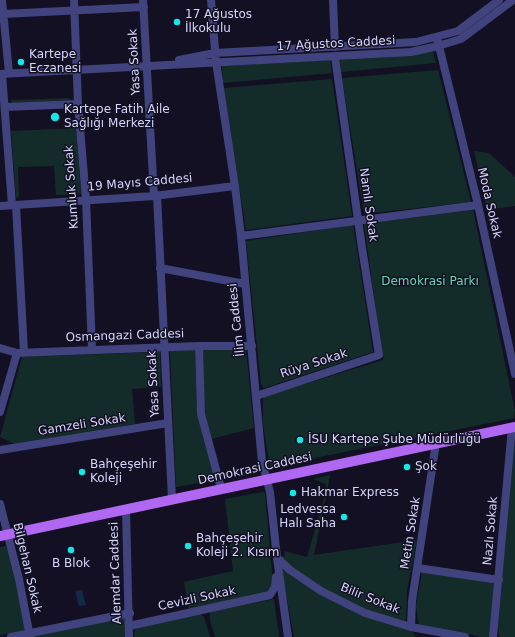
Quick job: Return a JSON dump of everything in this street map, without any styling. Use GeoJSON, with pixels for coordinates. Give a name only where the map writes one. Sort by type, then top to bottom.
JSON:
{"type":"FeatureCollection","features":[{"type":"Feature","properties":{"kind":"main road","name":"Demokrasi Caddesi"},"geometry":{"type":"LineString","coordinates":[[4,535],[513,427]]}},
{"type":"Feature","properties":{"kind":"street"},"geometry":{"type":"LineString","coordinates":[[0,412],[20,352],[14,205],[5,107],[2,0]]}},
{"type":"Feature","properties":{"kind":"street","name":"Kumluk Sokak"},"geometry":{"type":"LineString","coordinates":[[74,0],[78,104],[86,200],[92,349]]}},
{"type":"Feature","properties":{"kind":"street","name":"İlim Caddesi"},"geometry":{"type":"LineString","coordinates":[[211,0],[216,62],[235,186],[252,346],[262,462],[270,492],[288,637]]}},
{"type":"Feature","properties":{"kind":"street"},"geometry":{"type":"LineString","coordinates":[[333,0],[335,47]]}},
{"type":"Feature","properties":{"kind":"street","name":"17 Ağustos Caddesi"},"geometry":{"type":"LineString","coordinates":[[147,66],[215,53],[411,43],[437,38],[458,31],[499,0]]}},
{"type":"Feature","properties":{"kind":"street","name":"17 Ağustos Caddesi"},"geometry":{"type":"LineString","coordinates":[[4,74],[411,52],[462,39],[513,0]]}},
{"type":"Feature","properties":{"kind":"street"},"geometry":{"type":"LineString","coordinates":[[3,14],[75,10],[144,3]]}},
{"type":"Feature","properties":{"kind":"street","name":"Yasa Sokak"},"geometry":{"type":"LineString","coordinates":[[144,3],[165,346],[172,499]]}},
{"type":"Feature","properties":{"kind":"street","name":"Moda Sokak"},"geometry":{"type":"LineString","coordinates":[[437,38],[478,205],[515,374]]}},
{"type":"Feature","properties":{"kind":"street","name":"Namlı Sokak"},"geometry":{"type":"LineString","coordinates":[[335,57],[358,221],[379,355]]}},
{"type":"Feature","properties":{"kind":"street"},"geometry":{"type":"LineString","coordinates":[[5,107],[78,104]]}},
{"type":"Feature","properties":{"kind":"street","name":"19 Mayıs Caddesi"},"geometry":{"type":"LineString","coordinates":[[0,206],[155,195],[235,186]]}},
{"type":"Feature","properties":{"kind":"street"},"geometry":{"type":"LineString","coordinates":[[240,236],[478,205]]}},
{"type":"Feature","properties":{"kind":"street"},"geometry":{"type":"LineString","coordinates":[[160,268],[245,284]]}},
{"type":"Feature","properties":{"kind":"street","name":"Osmangazi Caddesi"},"geometry":{"type":"LineString","coordinates":[[0,348],[20,352],[165,346],[252,346]]}},
{"type":"Feature","properties":{"kind":"street"},"geometry":{"type":"LineString","coordinates":[[199,346],[201,414],[221,488]]}},
{"type":"Feature","properties":{"kind":"street","name":"Rüya Sokak"},"geometry":{"type":"LineString","coordinates":[[256,396],[379,355]]}},
{"type":"Feature","properties":{"kind":"street","name":"Gamzeli Sokak"},"geometry":{"type":"LineString","coordinates":[[0,450],[168,423]]}},
{"type":"Feature","properties":{"kind":"street","name":"Nazlı Sokak"},"geometry":{"type":"LineString","coordinates":[[494,637],[513,427]]}},
{"type":"Feature","properties":{"kind":"street","name":"Metin Sokak"},"geometry":{"type":"LineString","coordinates":[[411,627],[412,601],[436,443]]}},
{"type":"Feature","properties":{"kind":"street","name":"Bilgehan Sokak"},"geometry":{"type":"LineString","coordinates":[[0,504],[4,535],[19,579],[30,635]]}},
{"type":"Feature","properties":{"kind":"street","name":"Alemdar Caddesi"},"geometry":{"type":"LineString","coordinates":[[126,509],[130,613],[129,637]]}},
{"type":"Feature","properties":{"kind":"street","name":"Cevizli Sokak"},"geometry":{"type":"LineString","coordinates":[[129,626],[270,595],[275,587],[277,558]]}},
{"type":"Feature","properties":{"kind":"street","name":"Bilir Sokak"},"geometry":{"type":"LineString","coordinates":[[277,558],[306,581],[336,599],[376,618],[411,627],[465,637]]}},
{"type":"Feature","properties":{"kind":"street"},"geometry":{"type":"LineString","coordinates":[[418,568],[499,580]]}},
{"type":"Feature","properties":{"kind":"street"},"geometry":{"type":"LineString","coordinates":[[11,637],[30,635],[130,613]]}},
{"type":"Feature","properties":{"kind":"green space"},"geometry":{"type":"Polygon","coordinates":[[[433,51],[436,63],[341,72],[340,60],[391,57],[433,51]]]}},
{"type":"Feature","properties":{"kind":"green space"},"geometry":{"type":"Polygon","coordinates":[[[330,60],[332,73],[223,83],[222,66],[330,60]]]}},
{"type":"Feature","properties":{"kind":"green space"},"geometry":{"type":"Polygon","coordinates":[[[438,70],[471,202],[364,214],[342,78],[438,70]]]}},
{"type":"Feature","properties":{"kind":"green space"},"geometry":{"type":"Polygon","coordinates":[[[332,79],[352,216],[246,230],[224,88],[332,79]]]}},
{"type":"Feature","properties":{"kind":"green space"},"geometry":{"type":"Polygon","coordinates":[[[70,98],[70,100],[12,103],[11,100],[70,98]]]}},
{"type":"Feature","properties":{"kind":"green space"},"geometry":{"type":"Polygon","coordinates":[[[76,128],[81,194],[56,195],[54,166],[18,167],[19,197],[16,198],[11,131],[76,128]]]}},
{"type":"Feature","properties":{"kind":"green space"},"geometry":{"type":"Polygon","coordinates":[[[474,151],[489,153],[515,177],[515,206],[487,210],[474,151]]]}},
{"type":"Feature","properties":{"kind":"green space","name":"Demokrasi Parkı"},"geometry":{"type":"Polygon","coordinates":[[[473,210],[515,411],[514,418],[270,468],[263,424],[263,397],[383,360],[364,224],[473,210]]]}},
{"type":"Feature","properties":{"kind":"green space"},"geometry":{"type":"Polygon","coordinates":[[[353,225],[373,352],[264,388],[261,384],[246,241],[353,225]]]}},
{"type":"Feature","properties":{"kind":"green space"},"geometry":{"type":"Polygon","coordinates":[[[195,349],[197,412],[216,480],[176,487],[170,350],[195,349]]]}},
{"type":"Feature","properties":{"kind":"green space"},"geometry":{"type":"Polygon","coordinates":[[[203,349],[246,350],[254,428],[211,439],[204,412],[203,349]]]}},
{"type":"Feature","properties":{"kind":"green space"},"geometry":{"type":"Polygon","coordinates":[[[160,352],[161,387],[132,389],[135,424],[15,444],[0,437],[22,357],[160,352]]]}},
{"type":"Feature","properties":{"kind":"green space"},"geometry":{"type":"Polygon","coordinates":[[[515,439],[515,637],[499,637],[498,627],[515,439]]]}},
{"type":"Feature","properties":{"kind":"green space"},"geometry":{"type":"Polygon","coordinates":[[[330,475],[314,555],[417,540],[407,590],[406,621],[376,614],[345,601],[328,592],[285,562],[281,557],[285,556],[284,551],[307,557],[324,499],[326,487],[326,484],[313,479],[330,475]]]}},
{"type":"Feature","properties":{"kind":"green space"},"geometry":{"type":"Polygon","coordinates":[[[263,492],[265,493],[273,584],[269,593],[189,611],[184,582],[233,571],[225,499],[263,492]]]}},
{"type":"Feature","properties":{"kind":"green space"},"geometry":{"type":"Polygon","coordinates":[[[6,546],[11,558],[25,629],[22,631],[0,635],[0,547],[6,546]]]}},
{"type":"Feature","properties":{"kind":"green space"},"geometry":{"type":"Polygon","coordinates":[[[281,567],[293,577],[412,630],[415,637],[294,637],[281,567]]]}},
{"type":"Feature","properties":{"kind":"green space"},"geometry":{"type":"Polygon","coordinates":[[[422,572],[484,580],[493,583],[490,637],[480,637],[465,633],[419,626],[416,606],[422,572]]]}},
{"type":"Feature","properties":{"kind":"green space"},"geometry":{"type":"Polygon","coordinates":[[[274,599],[279,637],[215,637],[210,621],[210,612],[274,599]]]}},
{"type":"Feature","properties":{"kind":"green space"},"geometry":{"type":"Polygon","coordinates":[[[200,614],[204,617],[210,637],[134,637],[135,628],[200,614]]]}},
{"type":"Feature","properties":{"kind":"green space"},"geometry":{"type":"Polygon","coordinates":[[[126,617],[126,637],[33,636],[126,617]]]}},
{"type":"Feature","properties":{"kind":"water"},"geometry":{"type":"Polygon","coordinates":[[[82,590],[86,605],[79,606],[75,591],[82,590]]]}},
{"type":"Feature","properties":{"kind":"place","name":"17 Ağustos İlkokulu"},"geometry":{"type":"Point","coordinates":[177,22]}},
{"type":"Feature","properties":{"kind":"place","name":"Kartepe Eczanesi"},"geometry":{"type":"Point","coordinates":[21,62]}},
{"type":"Feature","properties":{"kind":"place","name":"Kartepe Fatih Aile Sağlığı Merkezi"},"geometry":{"type":"Point","coordinates":[55,117]}},
{"type":"Feature","properties":{"kind":"place","name":"İSU Kartepe Şube Müdürlüğü"},"geometry":{"type":"Point","coordinates":[300,440]}},
{"type":"Feature","properties":{"kind":"place","name":"Şok"},"geometry":{"type":"Point","coordinates":[407,467]}},
{"type":"Feature","properties":{"kind":"place","name":"Bahçeşehir Koleji"},"geometry":{"type":"Point","coordinates":[82,472]}},
{"type":"Feature","properties":{"kind":"place","name":"Hakmar Express"},"geometry":{"type":"Point","coordinates":[293,493]}},
{"type":"Feature","properties":{"kind":"place","name":"Ledvessa Halı Saha"},"geometry":{"type":"Point","coordinates":[344,517]}},
{"type":"Feature","properties":{"kind":"place","name":"Bahçeşehir Koleji 2. Kısım"},"geometry":{"type":"Point","coordinates":[188,546]}},
{"type":"Feature","properties":{"kind":"place","name":"B Blok"},"geometry":{"type":"Point","coordinates":[71,550]}}]}
